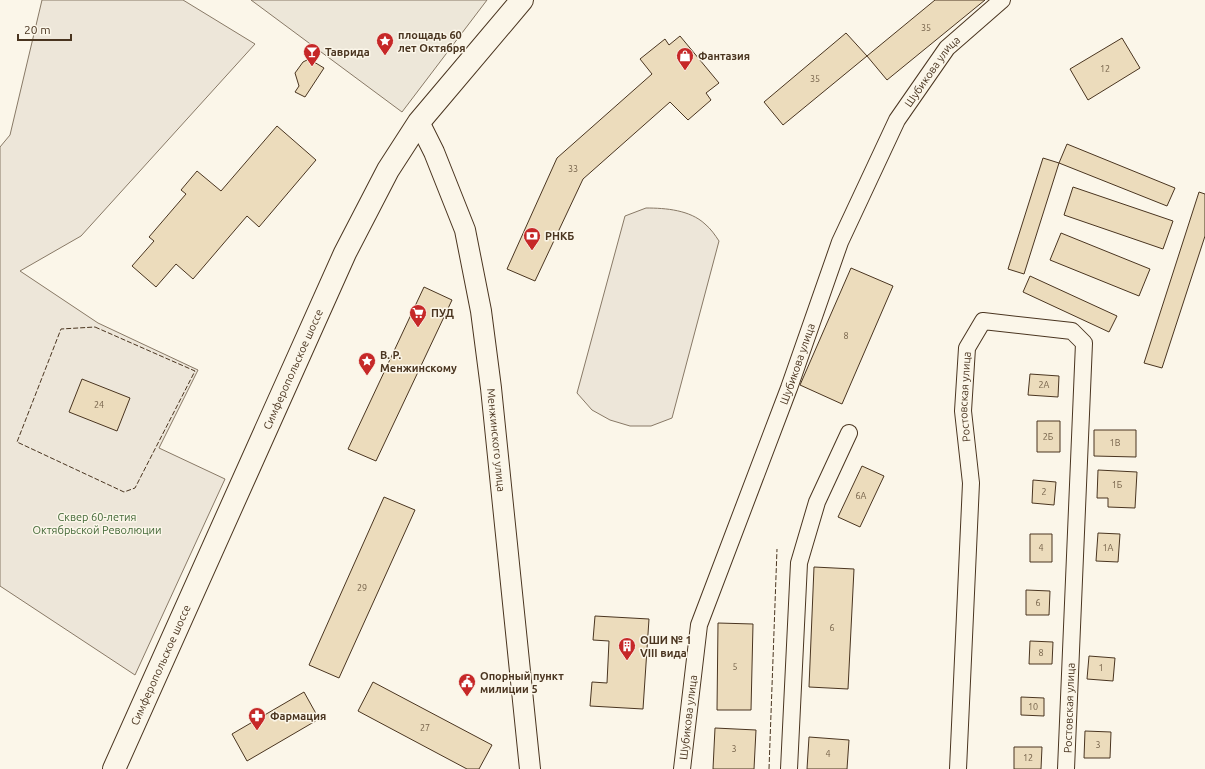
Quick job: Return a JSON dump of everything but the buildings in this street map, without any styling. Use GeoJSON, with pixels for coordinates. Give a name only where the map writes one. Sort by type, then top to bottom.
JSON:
{"type":"FeatureCollection","features":[{"type":"Feature","properties":{"kind":"main road","name":"Симферопольское шоссе"},"geometry":{"type":"LineString","coordinates":[[114,769],[345,253],[388,170],[419,122],[522,0]]}},
{"type":"Feature","properties":{"kind":"street","name":"Шубикова улица"},"geometry":{"type":"LineString","coordinates":[[682,769],[699,626],[789,388],[840,242],[896,120],[947,48],[1002,0]]}},
{"type":"Feature","properties":{"kind":"street","name":"Менжинского улица"},"geometry":{"type":"LineString","coordinates":[[419,122],[434,152],[465,230],[481,311],[491,388],[530,769]]}},
{"type":"Feature","properties":{"kind":"street","name":"Ростовская улица"},"geometry":{"type":"LineString","coordinates":[[958,769],[971,483],[963,411],[967,348],[983,321],[1072,331],[1084,342],[1066,769]]}},
{"type":"Feature","properties":{"kind":"street"},"geometry":{"type":"LineString","coordinates":[[788,769],[799,563],[817,502],[849,433]]}},
{"type":"Feature","properties":{"kind":"green space","name":"Сквер 60-летия Октябрьской Революции"},"geometry":{"type":"Polygon","coordinates":[[[42,0],[183,0],[255,44],[81,236],[20,271],[98,323],[198,370],[159,448],[225,479],[135,675],[0,586],[0,147],[10,135],[42,0]]]}},
{"type":"Feature","properties":{"kind":"green space"},"geometry":{"type":"Polygon","coordinates":[[[646,208],[670,209],[699,219],[713,232],[719,241],[672,418],[651,426],[630,426],[610,420],[592,410],[577,393],[625,216],[646,208]]]}},
{"type":"Feature","properties":{"kind":"shaded area","name":"площадь 60 лет Октября"},"geometry":{"type":"Polygon","coordinates":[[[251,0],[487,0],[402,112],[251,0]]]}},
{"type":"Feature","properties":{"kind":"fence"},"geometry":{"type":"LineString","coordinates":[[95,327],[195,371],[135,488],[124,492],[17,442],[61,329],[95,327]]}},
{"type":"Feature","properties":{"kind":"fence"},"geometry":{"type":"LineString","coordinates":[[769,769],[777,549]]}},
{"type":"Feature","properties":{"kind":"place","name":"площадь 60 лет Октября"},"geometry":{"type":"Point","coordinates":[385,56]}},
{"type":"Feature","properties":{"kind":"place","name":"Таврида"},"geometry":{"type":"Point","coordinates":[312,67]}},
{"type":"Feature","properties":{"kind":"place","name":"Фантазия"},"geometry":{"type":"Point","coordinates":[685,71]}},
{"type":"Feature","properties":{"kind":"place","name":"РНКБ"},"geometry":{"type":"Point","coordinates":[532,251]}},
{"type":"Feature","properties":{"kind":"place","name":"ПУД"},"geometry":{"type":"Point","coordinates":[418,328]}},
{"type":"Feature","properties":{"kind":"place","name":"В. Р. Менжинскому"},"geometry":{"type":"Point","coordinates":[367,376]}},
{"type":"Feature","properties":{"kind":"place","name":"ОШИ № 1 VIII вида"},"geometry":{"type":"Point","coordinates":[627,661]}},
{"type":"Feature","properties":{"kind":"place","name":"Опорный пункт милиции 5"},"geometry":{"type":"Point","coordinates":[467,697]}},
{"type":"Feature","properties":{"kind":"place","name":"Фармация"},"geometry":{"type":"Point","coordinates":[257,731]}}]}
